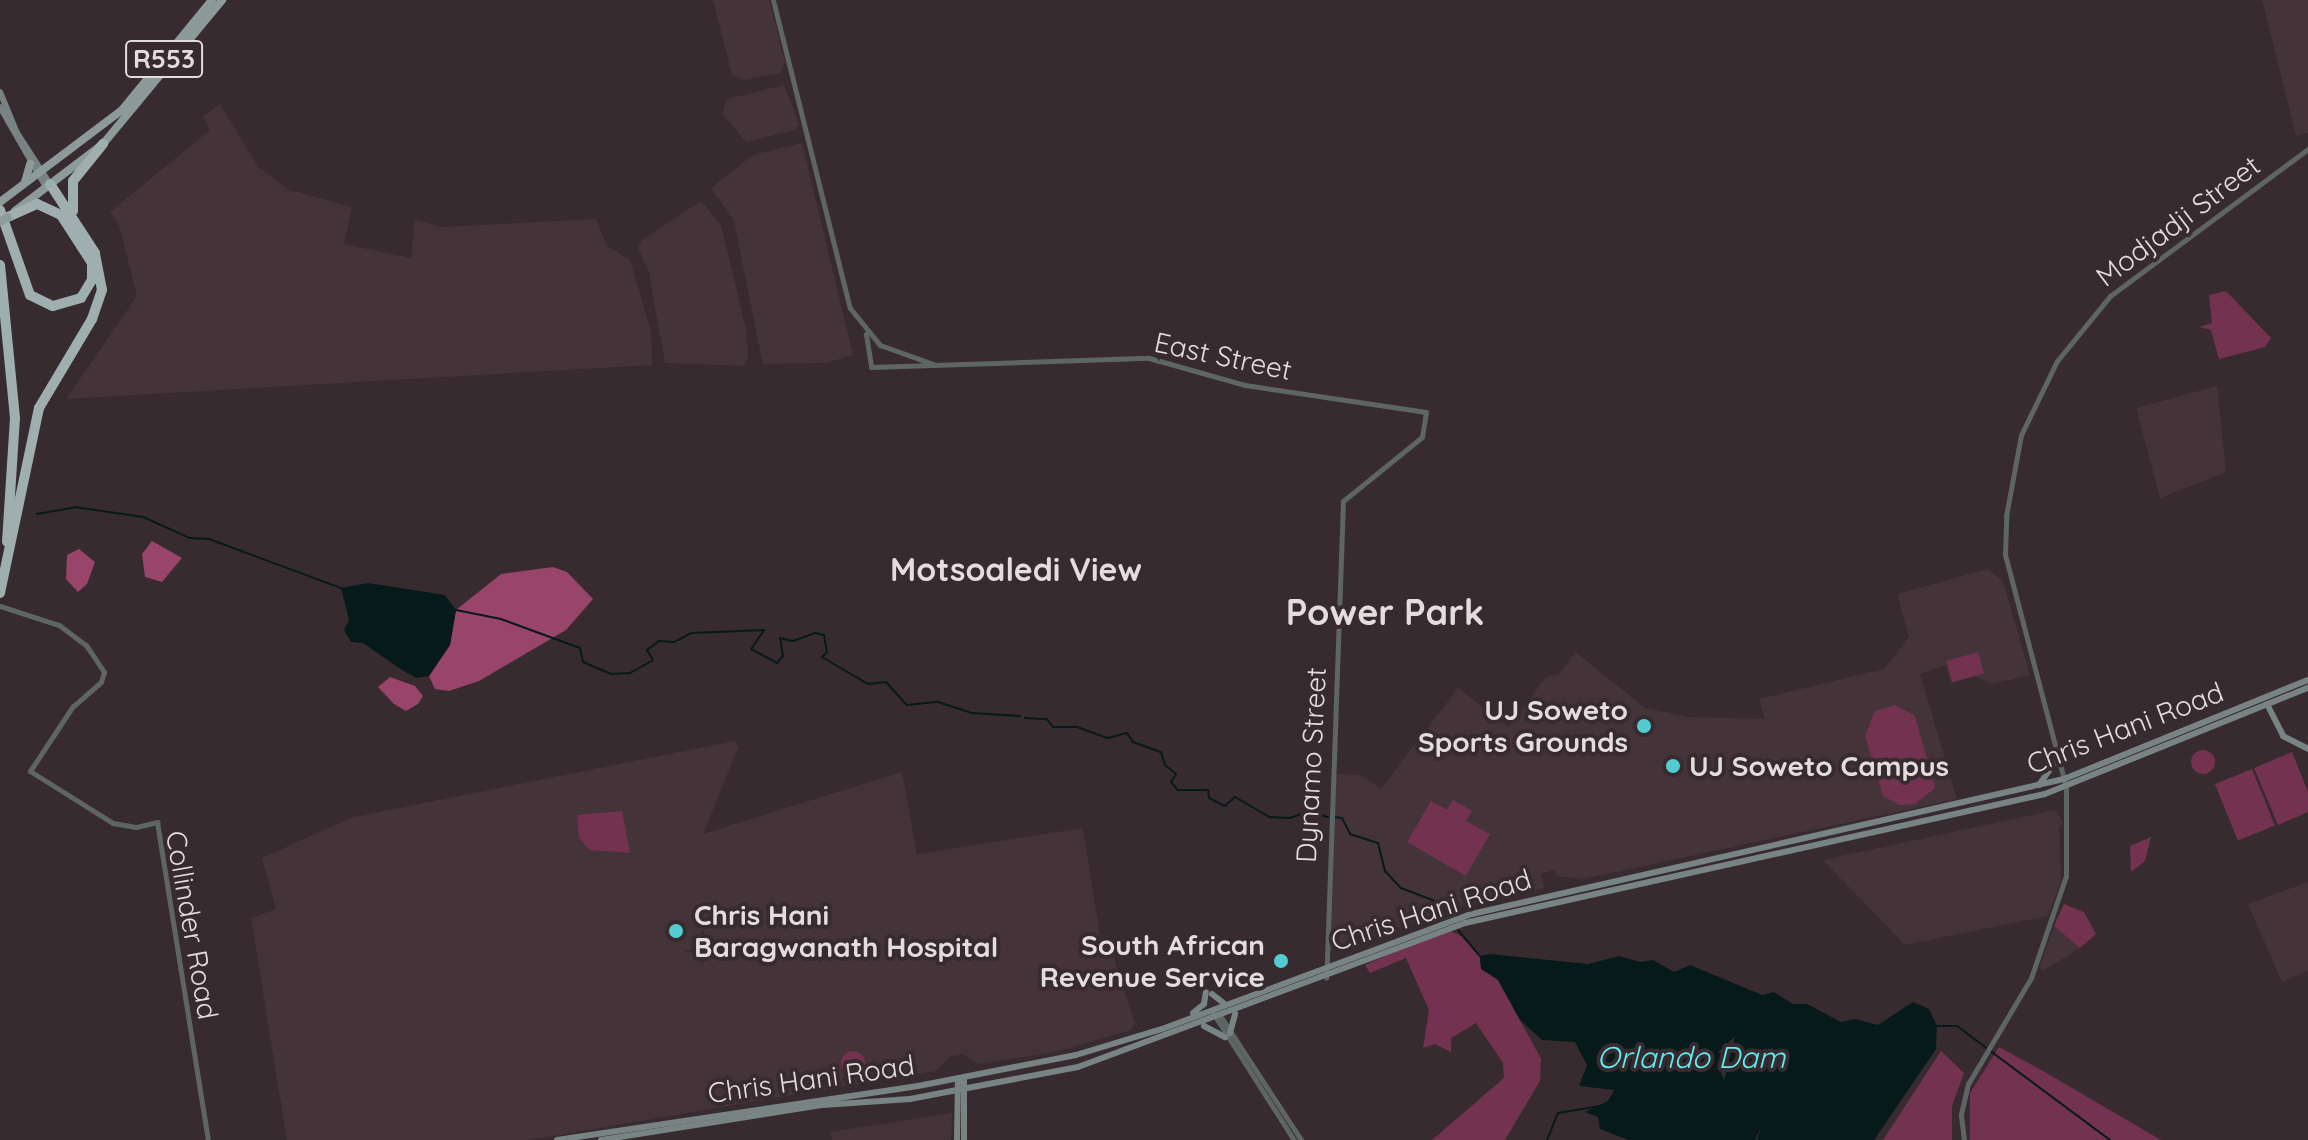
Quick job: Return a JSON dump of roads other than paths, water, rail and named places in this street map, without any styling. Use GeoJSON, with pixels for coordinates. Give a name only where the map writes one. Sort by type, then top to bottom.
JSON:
{"type":"FeatureCollection","features":[{"type":"Feature","properties":{"kind":"highway"},"geometry":{"type":"LineString","coordinates":[[76,228],[47,206],[29,206],[3,216],[23,286],[48,306],[73,303],[92,280],[90,257],[76,228],[71,190],[103,144]]}},
{"type":"Feature","properties":{"kind":"highway"},"geometry":{"type":"LineString","coordinates":[[0,593],[39,408],[100,298],[98,259],[48,186]]}},
{"type":"Feature","properties":{"kind":"highway"},"geometry":{"type":"LineString","coordinates":[[0,265],[15,418],[0,584]]}},
{"type":"Feature","properties":{"kind":"main road","name":"R553"},"geometry":{"type":"LineString","coordinates":[[0,202],[41,175],[122,110],[212,0]]}},
{"type":"Feature","properties":{"kind":"main road","name":"R553"},"geometry":{"type":"LineString","coordinates":[[3,216],[103,144],[222,0]]}},
{"type":"Feature","properties":{"kind":"main road"},"geometry":{"type":"LineString","coordinates":[[0,92],[48,186]]}},
{"type":"Feature","properties":{"kind":"main road"},"geometry":{"type":"LineString","coordinates":[[0,107],[30,164],[41,175]]}},
{"type":"Feature","properties":{"kind":"main road"},"geometry":{"type":"LineString","coordinates":[[22,186],[30,164]]}},
{"type":"Feature","properties":{"kind":"main road","name":"Chris Hani Road"},"geometry":{"type":"LineString","coordinates":[[2266,702],[2308,680]]}},
{"type":"Feature","properties":{"kind":"main road","name":"Chris Hani Road"},"geometry":{"type":"LineString","coordinates":[[601,1140],[823,1105],[962,1091],[1087,1065],[1200,1026],[1465,923],[2065,783],[2308,688]]}},
{"type":"Feature","properties":{"kind":"main road"},"geometry":{"type":"LineString","coordinates":[[2266,702],[2283,736],[2308,749]]}},
{"type":"Feature","properties":{"kind":"main road"},"geometry":{"type":"LineString","coordinates":[[2036,787],[2049,777],[2058,758]]}},
{"type":"Feature","properties":{"kind":"main road","name":"Chris Hani Road"},"geometry":{"type":"LineString","coordinates":[[557,1140],[961,1078],[1076,1055],[1472,914],[2065,783]]}},
{"type":"Feature","properties":{"kind":"main road"},"geometry":{"type":"LineString","coordinates":[[1612,881],[1614,890]]}},
{"type":"Feature","properties":{"kind":"main road"},"geometry":{"type":"LineString","coordinates":[[1184,1019],[1202,1007],[1209,993],[1225,1004]]}},
{"type":"Feature","properties":{"kind":"main road"},"geometry":{"type":"LineString","coordinates":[[1200,1026],[1212,1026],[1227,1035],[1229,1021],[1237,1012]]}},
{"type":"Feature","properties":{"kind":"main road"},"geometry":{"type":"LineString","coordinates":[[961,1078],[964,1140]]}},
{"type":"Feature","properties":{"kind":"main road"},"geometry":{"type":"LineString","coordinates":[[957,1140],[962,1108],[983,1087]]}},
{"type":"Feature","properties":{"kind":"main road"},"geometry":{"type":"LineString","coordinates":[[941,1094],[953,1099],[962,1108]]}},
{"type":"Feature","properties":{"kind":"main road"},"geometry":{"type":"LineString","coordinates":[[582,1136],[614,1138]]}},
{"type":"Feature","properties":{"kind":"street"},"geometry":{"type":"LineString","coordinates":[[773,0],[846,295],[866,334],[899,356],[940,366]]}},
{"type":"Feature","properties":{"kind":"street","name":"Modjadji Street"},"geometry":{"type":"LineString","coordinates":[[1964,1140],[1962,1104],[1973,1075],[2031,978],[2065,881],[2065,783],[2005,554],[2006,516],[2021,435],[2057,361],[2110,296],[2308,149]]}},
{"type":"Feature","properties":{"kind":"street","name":"East Street"},"geometry":{"type":"LineString","coordinates":[[866,334],[871,367],[1149,358],[1245,385],[1364,400],[1426,412]]}},
{"type":"Feature","properties":{"kind":"street","name":"Dynamo Street"},"geometry":{"type":"LineString","coordinates":[[1326,978],[1328,823],[1343,501],[1422,437],[1426,412]]}},
{"type":"Feature","properties":{"kind":"street","name":"Collinder Road"},"geometry":{"type":"LineString","coordinates":[[0,606],[59,625],[86,645],[104,672],[101,682],[73,706],[30,771],[113,823],[136,827],[157,822],[208,1140]]}},
{"type":"Feature","properties":{"kind":"street"},"geometry":{"type":"LineString","coordinates":[[1214,1008],[1227,1035],[1294,1140]]}},
{"type":"Feature","properties":{"kind":"street"},"geometry":{"type":"LineString","coordinates":[[1227,1035],[1301,1140]]}},
{"type":"Feature","properties":{"kind":"water"},"geometry":{"type":"Polygon","coordinates":[[[368,583],[445,595],[456,610],[450,645],[429,676],[417,678],[363,643],[351,642],[344,630],[349,620],[341,588],[368,583]]]}},
{"type":"Feature","properties":{"kind":"water","name":"Orlando Dam"},"geometry":{"type":"Polygon","coordinates":[[[1490,954],[1588,964],[1619,956],[1640,962],[1653,960],[1674,972],[1690,965],[1762,995],[1774,992],[1793,1004],[1807,1004],[1841,1022],[1855,1019],[1878,1025],[1913,1002],[1929,1009],[1937,1026],[1936,1049],[1874,1140],[1757,1140],[1761,1127],[1755,1140],[1628,1140],[1600,1129],[1598,1117],[1585,1112],[1608,1101],[1614,1090],[1579,1086],[1587,1065],[1575,1042],[1542,1040],[1520,1020],[1498,980],[1481,969],[1480,956],[1490,954]]]}},
{"type":"Feature","properties":{"kind":"waterway"},"geometry":{"type":"LineString","coordinates":[[37,514],[75,507],[143,517],[190,538],[209,539],[341,588]]}},
{"type":"Feature","properties":{"kind":"waterway"},"geometry":{"type":"LineString","coordinates":[[456,610],[501,619],[580,648],[583,662],[611,674],[630,673],[653,660],[647,650],[659,641],[674,642],[692,633],[764,630],[751,649],[777,663],[783,656],[780,638],[793,641],[815,633],[824,635],[827,652],[822,657],[868,684],[886,682],[907,705],[938,702],[971,713],[1020,716]]}},
{"type":"Feature","properties":{"kind":"waterway"},"geometry":{"type":"LineString","coordinates":[[1025,718],[1047,719],[1053,727],[1077,727],[1108,738],[1127,733],[1133,742],[1161,752],[1165,765],[1176,774],[1171,782],[1178,790],[1208,790],[1209,798],[1225,806],[1235,797],[1269,817],[1290,818],[1309,811],[1328,817]]}},
{"type":"Feature","properties":{"kind":"waterway"},"geometry":{"type":"LineString","coordinates":[[1334,817],[1342,818],[1350,834],[1378,843],[1385,871],[1401,888],[1438,902],[1447,914]]}},
{"type":"Feature","properties":{"kind":"waterway"},"geometry":{"type":"LineString","coordinates":[[1458,930],[1480,956]]}},
{"type":"Feature","properties":{"kind":"waterway"},"geometry":{"type":"LineString","coordinates":[[1937,1026],[1957,1026],[2110,1140]]}},
{"type":"Feature","properties":{"kind":"waterway"},"geometry":{"type":"LineString","coordinates":[[1547,1140],[1558,1113],[1599,1106]]}},
{"type":"Feature","properties":{"kind":"place","name":"UJ Soweto Sports Grounds"},"geometry":{"type":"Point","coordinates":[1644,726]}},
{"type":"Feature","properties":{"kind":"place","name":"UJ Soweto Campus"},"geometry":{"type":"Point","coordinates":[1673,766]}},
{"type":"Feature","properties":{"kind":"place","name":"Chris Hani Baragwanath Hospital"},"geometry":{"type":"Point","coordinates":[676,931]}},
{"type":"Feature","properties":{"kind":"place","name":"South African Revenue Service"},"geometry":{"type":"Point","coordinates":[1281,961]}},
{"type":"Feature","properties":{"kind":"district","name":"Motsoaledi View"},"geometry":{"type":"Point","coordinates":[1016,569]}},
{"type":"Feature","properties":{"kind":"district","name":"Power Park"},"geometry":{"type":"Point","coordinates":[1385,612]}}]}
